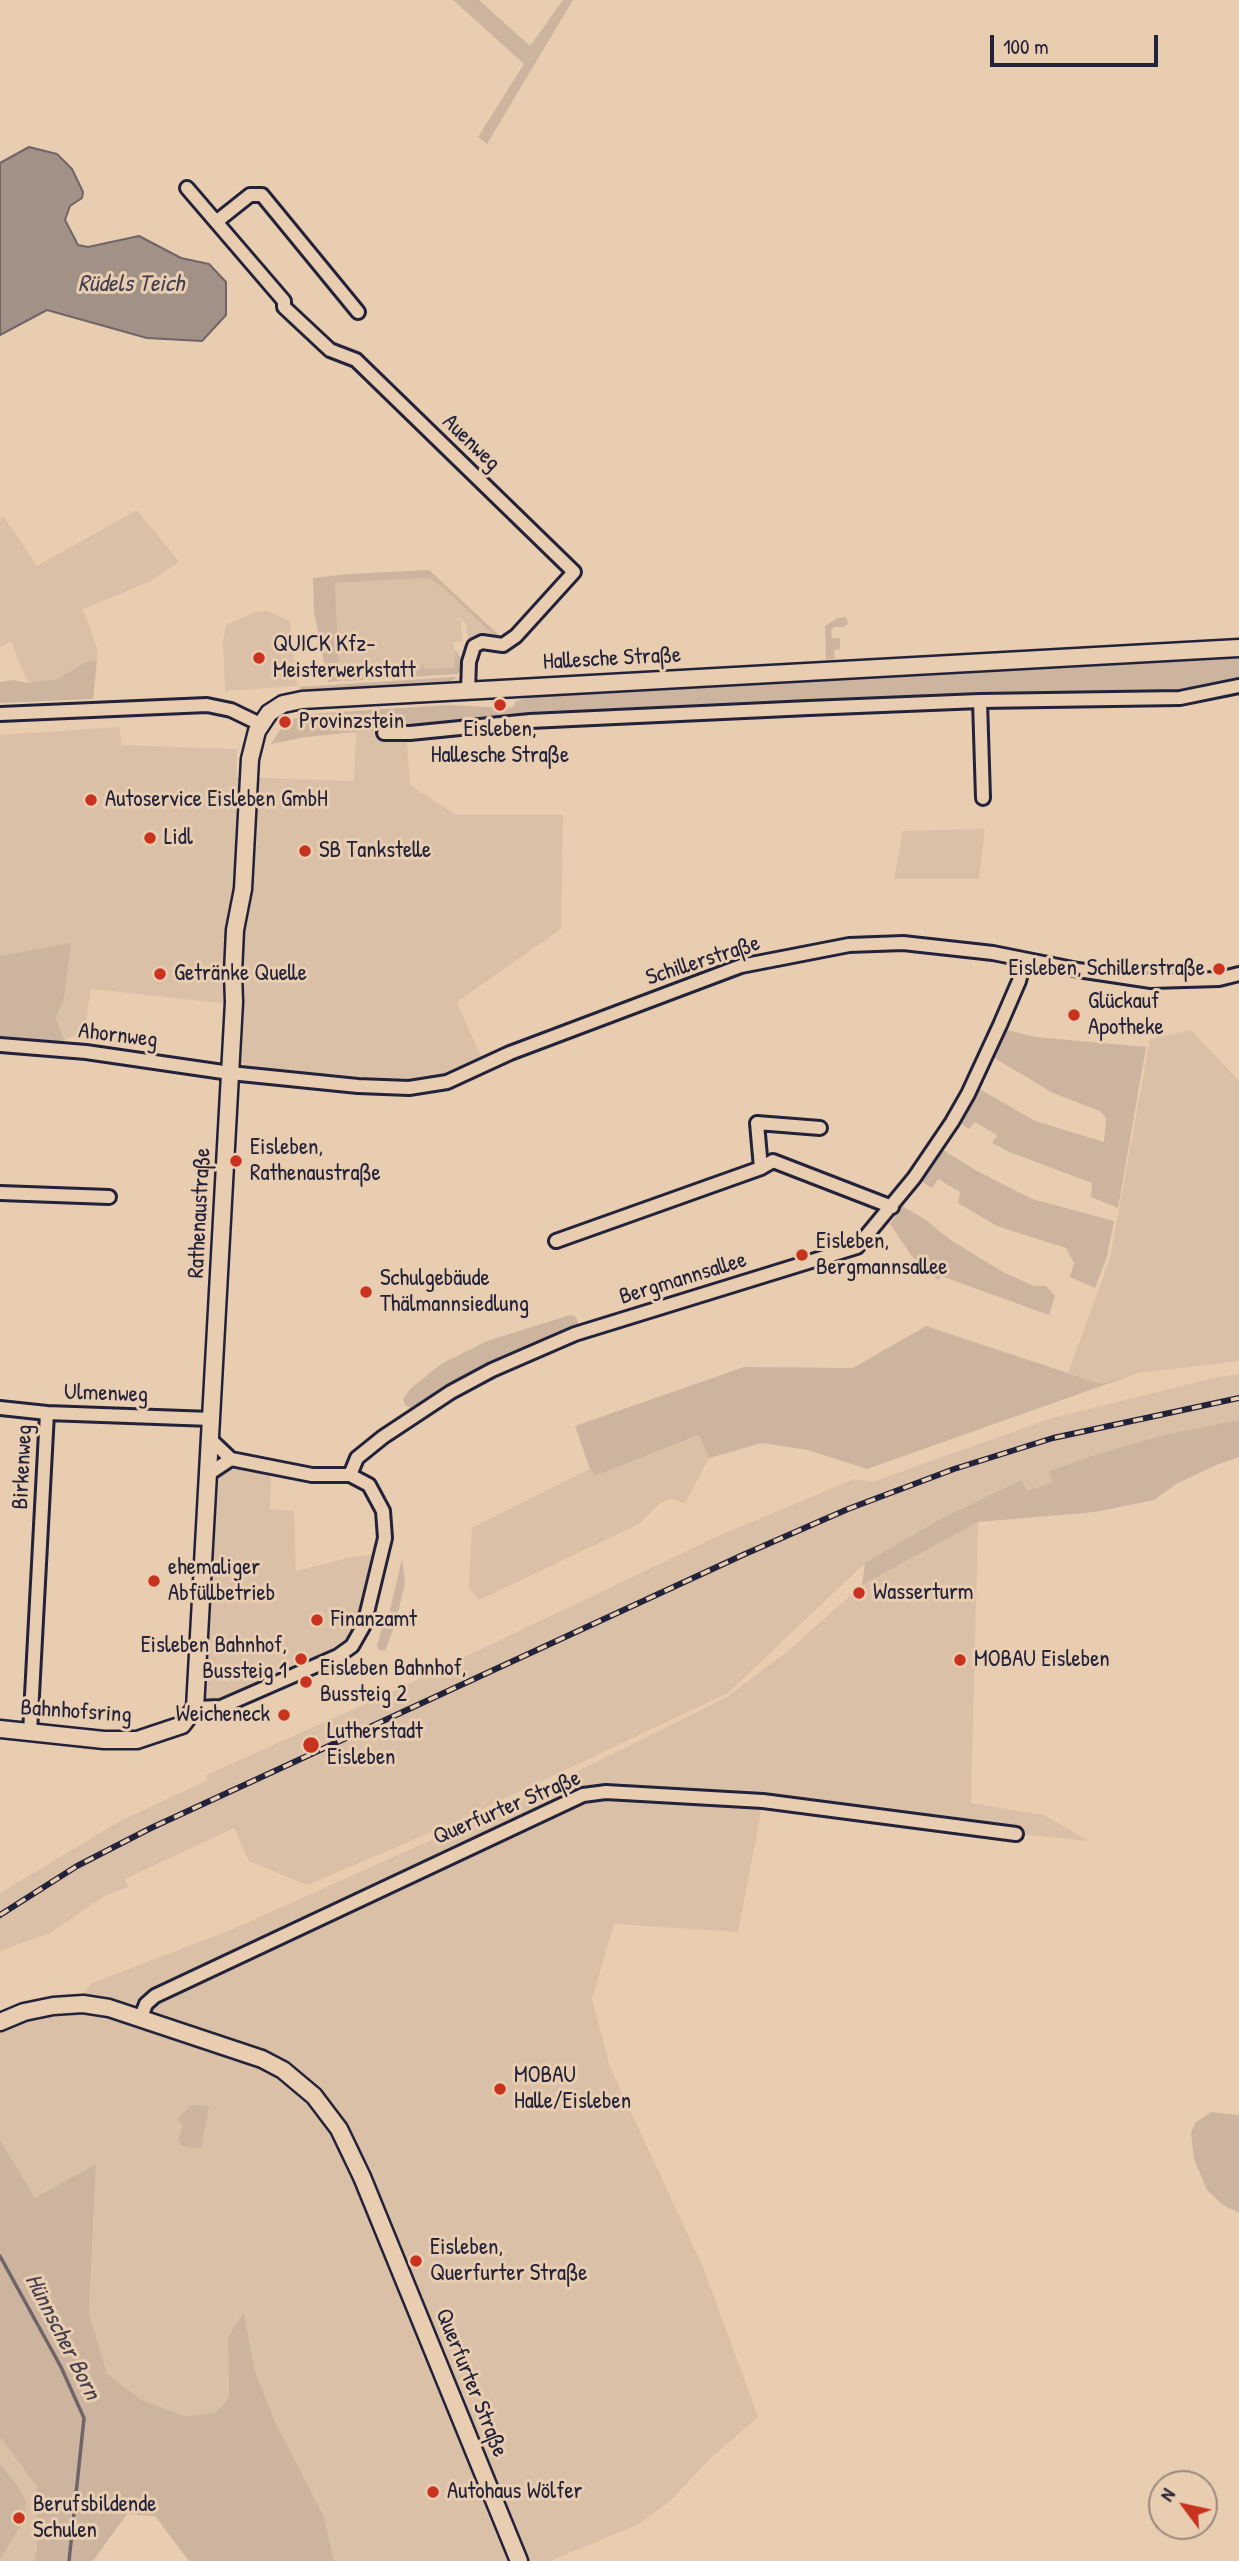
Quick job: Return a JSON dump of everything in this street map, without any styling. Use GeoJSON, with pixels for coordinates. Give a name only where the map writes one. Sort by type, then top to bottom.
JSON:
{"type":"FeatureCollection","features":[{"type":"Feature","properties":{"kind":"main road","name":"Hallesche Straße"},"geometry":{"type":"LineString","coordinates":[[260,724],[274,709],[295,701],[1239,648]]}},
{"type":"Feature","properties":{"kind":"main road","name":"Rathenaustraße"},"geometry":{"type":"LineString","coordinates":[[195,1708],[236,927],[243,889],[249,770],[253,741],[260,724]]}},
{"type":"Feature","properties":{"kind":"main road","name":"Bahnhofsring"},"geometry":{"type":"LineString","coordinates":[[0,1729],[104,1740],[137,1740],[182,1725],[195,1708]]}},
{"type":"Feature","properties":{"kind":"main road","name":"Querfurter Straße"},"geometry":{"type":"LineString","coordinates":[[0,2022],[31,2010],[76,2004],[102,2006],[269,2062],[298,2081],[329,2113],[371,2198],[519,2561]]}},
{"type":"Feature","properties":{"kind":"street","name":"Auenweg"},"geometry":{"type":"LineString","coordinates":[[187,188],[284,301],[284,307],[330,350],[356,360],[574,572],[516,636],[503,645],[486,642],[474,646],[469,662],[468,691]]}},
{"type":"Feature","properties":{"kind":"street"},"geometry":{"type":"LineString","coordinates":[[216,222],[250,195],[262,195],[358,312]]}},
{"type":"Feature","properties":{"kind":"street"},"geometry":{"type":"LineString","coordinates":[[384,733],[410,733],[530,721],[980,701],[1180,698],[1239,686]]}},
{"type":"Feature","properties":{"kind":"street"},"geometry":{"type":"LineString","coordinates":[[980,701],[983,798]]}},
{"type":"Feature","properties":{"kind":"street"},"geometry":{"type":"LineString","coordinates":[[0,713],[207,705],[231,710],[260,724]]}},
{"type":"Feature","properties":{"kind":"street","name":"Schillerstraße"},"geometry":{"type":"LineString","coordinates":[[230,1073],[358,1086],[409,1088],[447,1082],[510,1053],[741,967],[849,945],[903,943],[993,953],[1024,961],[1152,981],[1238,976]]}},
{"type":"Feature","properties":{"kind":"street","name":"Bergmannsallee"},"geometry":{"type":"LineString","coordinates":[[350,1475],[357,1458],[383,1437],[451,1392],[492,1370],[575,1334],[857,1247],[892,1207],[936,1148],[968,1094],[1010,1001],[1024,961]]}},
{"type":"Feature","properties":{"kind":"street","name":"Ahornweg"},"geometry":{"type":"LineString","coordinates":[[0,1045],[86,1052],[230,1073]]}},
{"type":"Feature","properties":{"kind":"street"},"geometry":{"type":"LineString","coordinates":[[761,1168],[757,1123],[820,1128]]}},
{"type":"Feature","properties":{"kind":"street"},"geometry":{"type":"LineString","coordinates":[[556,1241],[761,1168],[773,1161],[892,1207]]}},
{"type":"Feature","properties":{"kind":"street"},"geometry":{"type":"LineString","coordinates":[[0,1193],[109,1197]]}},
{"type":"Feature","properties":{"kind":"street","name":"Ulmenweg"},"geometry":{"type":"LineString","coordinates":[[0,1408],[47,1413],[211,1419]]}},
{"type":"Feature","properties":{"kind":"street","name":"Birkenweg"},"geometry":{"type":"LineString","coordinates":[[30,1733],[47,1413]]}},
{"type":"Feature","properties":{"kind":"street"},"geometry":{"type":"LineString","coordinates":[[195,1708],[221,1707],[260,1691],[338,1656],[356,1641],[364,1625],[385,1538],[383,1511],[369,1485],[350,1475],[312,1475],[231,1459],[210,1439]]}},
{"type":"Feature","properties":{"kind":"street"},"geometry":{"type":"LineString","coordinates":[[207,1475],[231,1459]]}},
{"type":"Feature","properties":{"kind":"street","name":"Querfurter Straße"},"geometry":{"type":"LineString","coordinates":[[141,2017],[146,2004],[155,1996],[583,1795],[606,1792],[763,1801],[1016,1834]]}},
{"type":"Feature","properties":{"kind":"shaded area"},"geometry":{"type":"Polygon","coordinates":[[[453,0],[479,0],[530,46],[563,0],[573,0],[487,144],[478,137],[524,64],[453,0]]]}},
{"type":"Feature","properties":{"kind":"shaded area"},"geometry":{"type":"Polygon","coordinates":[[[137,510],[179,562],[149,582],[83,609],[97,648],[97,660],[87,661],[58,679],[28,683],[11,642],[0,647],[0,519],[4,517],[37,566],[137,510]]]}},
{"type":"Feature","properties":{"kind":"shaded area"},"geometry":{"type":"Polygon","coordinates":[[[429,570],[502,638],[495,636],[429,578],[335,583],[339,681],[328,682],[314,612],[313,578],[429,570]]]}},
{"type":"Feature","properties":{"kind":"shaded area"},"geometry":{"type":"Polygon","coordinates":[[[429,578],[498,638],[479,634],[468,641],[466,624],[460,618],[454,619],[461,620],[462,641],[454,642],[454,668],[345,677],[345,681],[339,681],[334,583],[429,578]]]}},
{"type":"Feature","properties":{"kind":"shaded area"},"geometry":{"type":"Polygon","coordinates":[[[267,611],[290,621],[297,686],[225,691],[223,642],[226,625],[256,612],[267,611]]]}},
{"type":"Feature","properties":{"kind":"shaded area"},"geometry":{"type":"Polygon","coordinates":[[[846,617],[848,624],[834,627],[831,631],[832,638],[840,638],[840,649],[834,650],[835,659],[826,660],[825,626],[838,618],[846,617]]]}},
{"type":"Feature","properties":{"kind":"shaded area"},"geometry":{"type":"Polygon","coordinates":[[[455,649],[461,658],[460,671],[457,674],[345,681],[345,676],[421,669],[422,663],[424,669],[454,668],[455,649]]]}},
{"type":"Feature","properties":{"kind":"shaded area"},"geometry":{"type":"Polygon","coordinates":[[[1239,654],[1239,680],[1208,687],[654,710],[356,732],[271,744],[285,722],[308,714],[448,705],[508,708],[514,706],[515,702],[539,693],[1239,654]]]}},
{"type":"Feature","properties":{"kind":"shaded area"},"geometry":{"type":"Polygon","coordinates":[[[97,660],[93,699],[0,703],[0,682],[13,680],[28,683],[58,679],[87,661],[97,660]]]}},
{"type":"Feature","properties":{"kind":"shaded area"},"geometry":{"type":"Polygon","coordinates":[[[458,678],[450,681],[302,690],[299,687],[458,678]]]}},
{"type":"Feature","properties":{"kind":"shaded area"},"geometry":{"type":"Polygon","coordinates":[[[120,727],[121,745],[237,749],[236,777],[354,781],[356,732],[406,729],[410,785],[456,815],[563,815],[561,929],[457,1002],[483,1061],[464,1070],[431,1079],[407,1081],[247,1066],[237,1059],[239,1005],[91,989],[84,1032],[64,1040],[56,1018],[64,998],[0,956],[0,735],[120,727]]]}},
{"type":"Feature","properties":{"kind":"shaded area"},"geometry":{"type":"Polygon","coordinates":[[[985,829],[979,879],[894,879],[903,831],[985,829]]]}},
{"type":"Feature","properties":{"kind":"shaded area"},"geometry":{"type":"Polygon","coordinates":[[[71,943],[64,998],[56,1018],[64,1040],[61,1046],[0,1041],[0,956],[71,943]]]}},
{"type":"Feature","properties":{"kind":"shaded area"},"geometry":{"type":"Polygon","coordinates":[[[1003,1029],[1035,1037],[1146,1047],[1118,1208],[1091,1197],[1092,1183],[1009,1152],[992,1143],[997,1135],[975,1122],[969,1129],[959,1122],[976,1087],[1035,1121],[1104,1142],[1106,1118],[1100,1111],[1053,1093],[991,1056],[1003,1029]]]}},
{"type":"Feature","properties":{"kind":"shaded area"},"geometry":{"type":"Polygon","coordinates":[[[1191,1030],[1239,1081],[1239,1361],[1138,1373],[1101,1384],[1068,1373],[1110,1258],[1150,1039],[1191,1030]]]}},
{"type":"Feature","properties":{"kind":"shaded area"},"geometry":{"type":"Polygon","coordinates":[[[943,1150],[1032,1199],[1114,1221],[1107,1257],[1095,1288],[1070,1277],[1074,1263],[1066,1248],[997,1226],[958,1203],[960,1192],[938,1179],[932,1188],[921,1181],[943,1150]]]}},
{"type":"Feature","properties":{"kind":"shaded area"},"geometry":{"type":"Polygon","coordinates":[[[902,1206],[1003,1272],[1034,1286],[1046,1286],[1055,1296],[1049,1315],[941,1276],[939,1280],[929,1274],[911,1255],[890,1224],[902,1206]]]}},
{"type":"Feature","properties":{"kind":"shaded area"},"geometry":{"type":"Polygon","coordinates":[[[570,1315],[576,1317],[580,1328],[534,1344],[469,1374],[411,1408],[405,1405],[403,1399],[410,1389],[441,1364],[487,1341],[570,1315]]]}},
{"type":"Feature","properties":{"kind":"shaded area"},"geometry":{"type":"Polygon","coordinates":[[[926,1326],[1101,1384],[1138,1373],[867,1469],[808,1450],[762,1443],[709,1458],[699,1435],[595,1476],[590,1469],[575,1426],[744,1367],[853,1368],[926,1326]]]}},
{"type":"Feature","properties":{"kind":"shaded area"},"geometry":{"type":"Polygon","coordinates":[[[1239,1374],[1239,1420],[1168,1434],[1049,1471],[1052,1482],[1026,1491],[1021,1481],[865,1563],[728,1693],[453,1823],[307,1885],[249,1861],[234,1828],[125,1879],[128,1887],[106,1895],[50,1933],[0,1951],[0,1893],[120,1821],[208,1780],[206,1775],[383,1696],[716,1537],[854,1479],[872,1482],[1052,1418],[1239,1374]]]}},
{"type":"Feature","properties":{"kind":"shaded area"},"geometry":{"type":"Polygon","coordinates":[[[1239,1420],[1239,1457],[1176,1484],[1154,1500],[1095,1512],[978,1522],[862,1585],[865,1563],[939,1520],[1021,1480],[1027,1491],[1052,1482],[1049,1471],[1095,1455],[1168,1434],[1239,1420]]]}},
{"type":"Feature","properties":{"kind":"shaded area"},"geometry":{"type":"Polygon","coordinates":[[[700,1435],[709,1458],[685,1503],[671,1499],[660,1503],[639,1524],[479,1600],[469,1588],[472,1528],[590,1469],[595,1476],[700,1435]]]}},
{"type":"Feature","properties":{"kind":"shaded area"},"geometry":{"type":"Polygon","coordinates":[[[231,1459],[271,1466],[270,1509],[294,1511],[296,1571],[347,1558],[383,1553],[356,1641],[221,1707],[195,1708],[207,1475],[231,1459]]]}},
{"type":"Feature","properties":{"kind":"shaded area"},"geometry":{"type":"Polygon","coordinates":[[[978,1522],[971,1803],[1044,1815],[1089,1841],[763,1802],[738,1932],[614,1924],[592,1999],[610,2067],[703,2267],[758,2417],[712,2457],[669,2502],[639,2524],[550,2561],[334,2561],[324,2517],[275,2422],[255,2371],[245,2313],[228,2337],[229,2398],[215,2413],[184,2416],[142,2400],[107,2374],[89,2313],[96,2165],[35,2199],[0,2140],[0,2022],[76,2004],[92,1983],[228,1931],[514,1803],[727,1697],[788,1651],[862,1585],[978,1522]]]}},
{"type":"Feature","properties":{"kind":"shaded area"},"geometry":{"type":"Polygon","coordinates":[[[402,1559],[405,1583],[395,1625],[385,1651],[379,1650],[377,1646],[382,1627],[388,1618],[402,1559]]]}},
{"type":"Feature","properties":{"kind":"shaded area"},"geometry":{"type":"Polygon","coordinates":[[[190,2106],[209,2106],[201,2149],[183,2146],[178,2141],[183,2125],[177,2120],[190,2106]]]}},
{"type":"Feature","properties":{"kind":"shaded area"},"geometry":{"type":"Polygon","coordinates":[[[1211,2112],[1239,2115],[1239,2213],[1223,2205],[1207,2190],[1194,2159],[1191,2133],[1195,2123],[1211,2112]]]}},
{"type":"Feature","properties":{"kind":"shaded area"},"geometry":{"type":"Polygon","coordinates":[[[0,2140],[35,2198],[96,2164],[89,2313],[107,2374],[142,2400],[184,2416],[215,2413],[229,2398],[228,2337],[244,2312],[255,2371],[275,2422],[324,2517],[334,2561],[189,2561],[155,2516],[127,2514],[93,2561],[34,2561],[37,2549],[37,2487],[0,2437],[0,2140]]]}},
{"type":"Feature","properties":{"kind":"shaded area","name":"Berufsbildende Schulen"},"geometry":{"type":"Polygon","coordinates":[[[0,2437],[37,2487],[37,2549],[34,2561],[0,2561],[0,2437]]]}},
{"type":"Feature","properties":{"kind":"shaded area"},"geometry":{"type":"Polygon","coordinates":[[[0,2464],[20,2489],[26,2502],[23,2522],[0,2559],[0,2464]]]}},
{"type":"Feature","properties":{"kind":"water","name":"Rüdels Teich"},"geometry":{"type":"Polygon","coordinates":[[[29,147],[57,154],[72,169],[83,192],[82,198],[70,206],[65,220],[78,245],[88,247],[139,236],[181,258],[209,264],[226,282],[226,315],[202,341],[147,338],[47,310],[0,335],[0,163],[29,147]]]}},
{"type":"Feature","properties":{"kind":"waterway","name":"Hünnscher Born"},"geometry":{"type":"LineString","coordinates":[[0,2256],[61,2367],[84,2418],[69,2561]]}},
{"type":"Feature","properties":{"kind":"railway"},"geometry":{"type":"LineString","coordinates":[[0,1915],[77,1866],[151,1828],[848,1509],[954,1469],[1053,1438],[1239,1398]]}},
{"type":"Feature","properties":{"kind":"place","name":"QUICK Kfz- Meisterwerkstatt"},"geometry":{"type":"Point","coordinates":[259,658]}},
{"type":"Feature","properties":{"kind":"place","name":"Eisleben, Hallesche Straße"},"geometry":{"type":"Point","coordinates":[500,705]}},
{"type":"Feature","properties":{"kind":"place","name":"Provinzstein"},"geometry":{"type":"Point","coordinates":[285,722]}},
{"type":"Feature","properties":{"kind":"place","name":"Autoservice Eisleben GmbH"},"geometry":{"type":"Point","coordinates":[91,800]}},
{"type":"Feature","properties":{"kind":"place","name":"Lidl"},"geometry":{"type":"Point","coordinates":[150,838]}},
{"type":"Feature","properties":{"kind":"place","name":"SB Tankstelle"},"geometry":{"type":"Point","coordinates":[305,851]}},
{"type":"Feature","properties":{"kind":"place","name":"Eisleben, Schillerstraße"},"geometry":{"type":"Point","coordinates":[1219,969]}},
{"type":"Feature","properties":{"kind":"place","name":"Getränke Quelle"},"geometry":{"type":"Point","coordinates":[160,974]}},
{"type":"Feature","properties":{"kind":"place","name":"Glückauf Apotheke"},"geometry":{"type":"Point","coordinates":[1074,1015]}},
{"type":"Feature","properties":{"kind":"place","name":"Eisleben, Rathenaustraße"},"geometry":{"type":"Point","coordinates":[236,1161]}},
{"type":"Feature","properties":{"kind":"place","name":"Eisleben, Bergmannsallee"},"geometry":{"type":"Point","coordinates":[802,1255]}},
{"type":"Feature","properties":{"kind":"place","name":"Schulgebäude Thälmannsiedlung"},"geometry":{"type":"Point","coordinates":[366,1292]}},
{"type":"Feature","properties":{"kind":"place","name":"ehemaliger Abfüllbetrieb"},"geometry":{"type":"Point","coordinates":[154,1581]}},
{"type":"Feature","properties":{"kind":"place","name":"Wasserturm"},"geometry":{"type":"Point","coordinates":[859,1593]}},
{"type":"Feature","properties":{"kind":"place","name":"Finanzamt"},"geometry":{"type":"Point","coordinates":[317,1620]}},
{"type":"Feature","properties":{"kind":"place","name":"Eisleben Bahnhof, Bussteig 1"},"geometry":{"type":"Point","coordinates":[301,1659]}},
{"type":"Feature","properties":{"kind":"place","name":"MOBAU Eisleben"},"geometry":{"type":"Point","coordinates":[960,1660]}},
{"type":"Feature","properties":{"kind":"place","name":"Eisleben Bahnhof, Bussteig 2"},"geometry":{"type":"Point","coordinates":[306,1682]}},
{"type":"Feature","properties":{"kind":"place","name":"Weicheneck"},"geometry":{"type":"Point","coordinates":[284,1715]}},
{"type":"Feature","properties":{"kind":"place","name":"Lutherstadt Eisleben"},"geometry":{"type":"Point","coordinates":[311,1745]}},
{"type":"Feature","properties":{"kind":"place","name":"MOBAU Halle/Eisleben"},"geometry":{"type":"Point","coordinates":[500,2089]}},
{"type":"Feature","properties":{"kind":"place","name":"Eisleben, Querfurter Straße"},"geometry":{"type":"Point","coordinates":[416,2261]}},
{"type":"Feature","properties":{"kind":"place","name":"Autohaus Wölfer"},"geometry":{"type":"Point","coordinates":[433,2492]}},
{"type":"Feature","properties":{"kind":"place","name":"Berufsbildende Schulen"},"geometry":{"type":"Point","coordinates":[19,2518]}}]}
